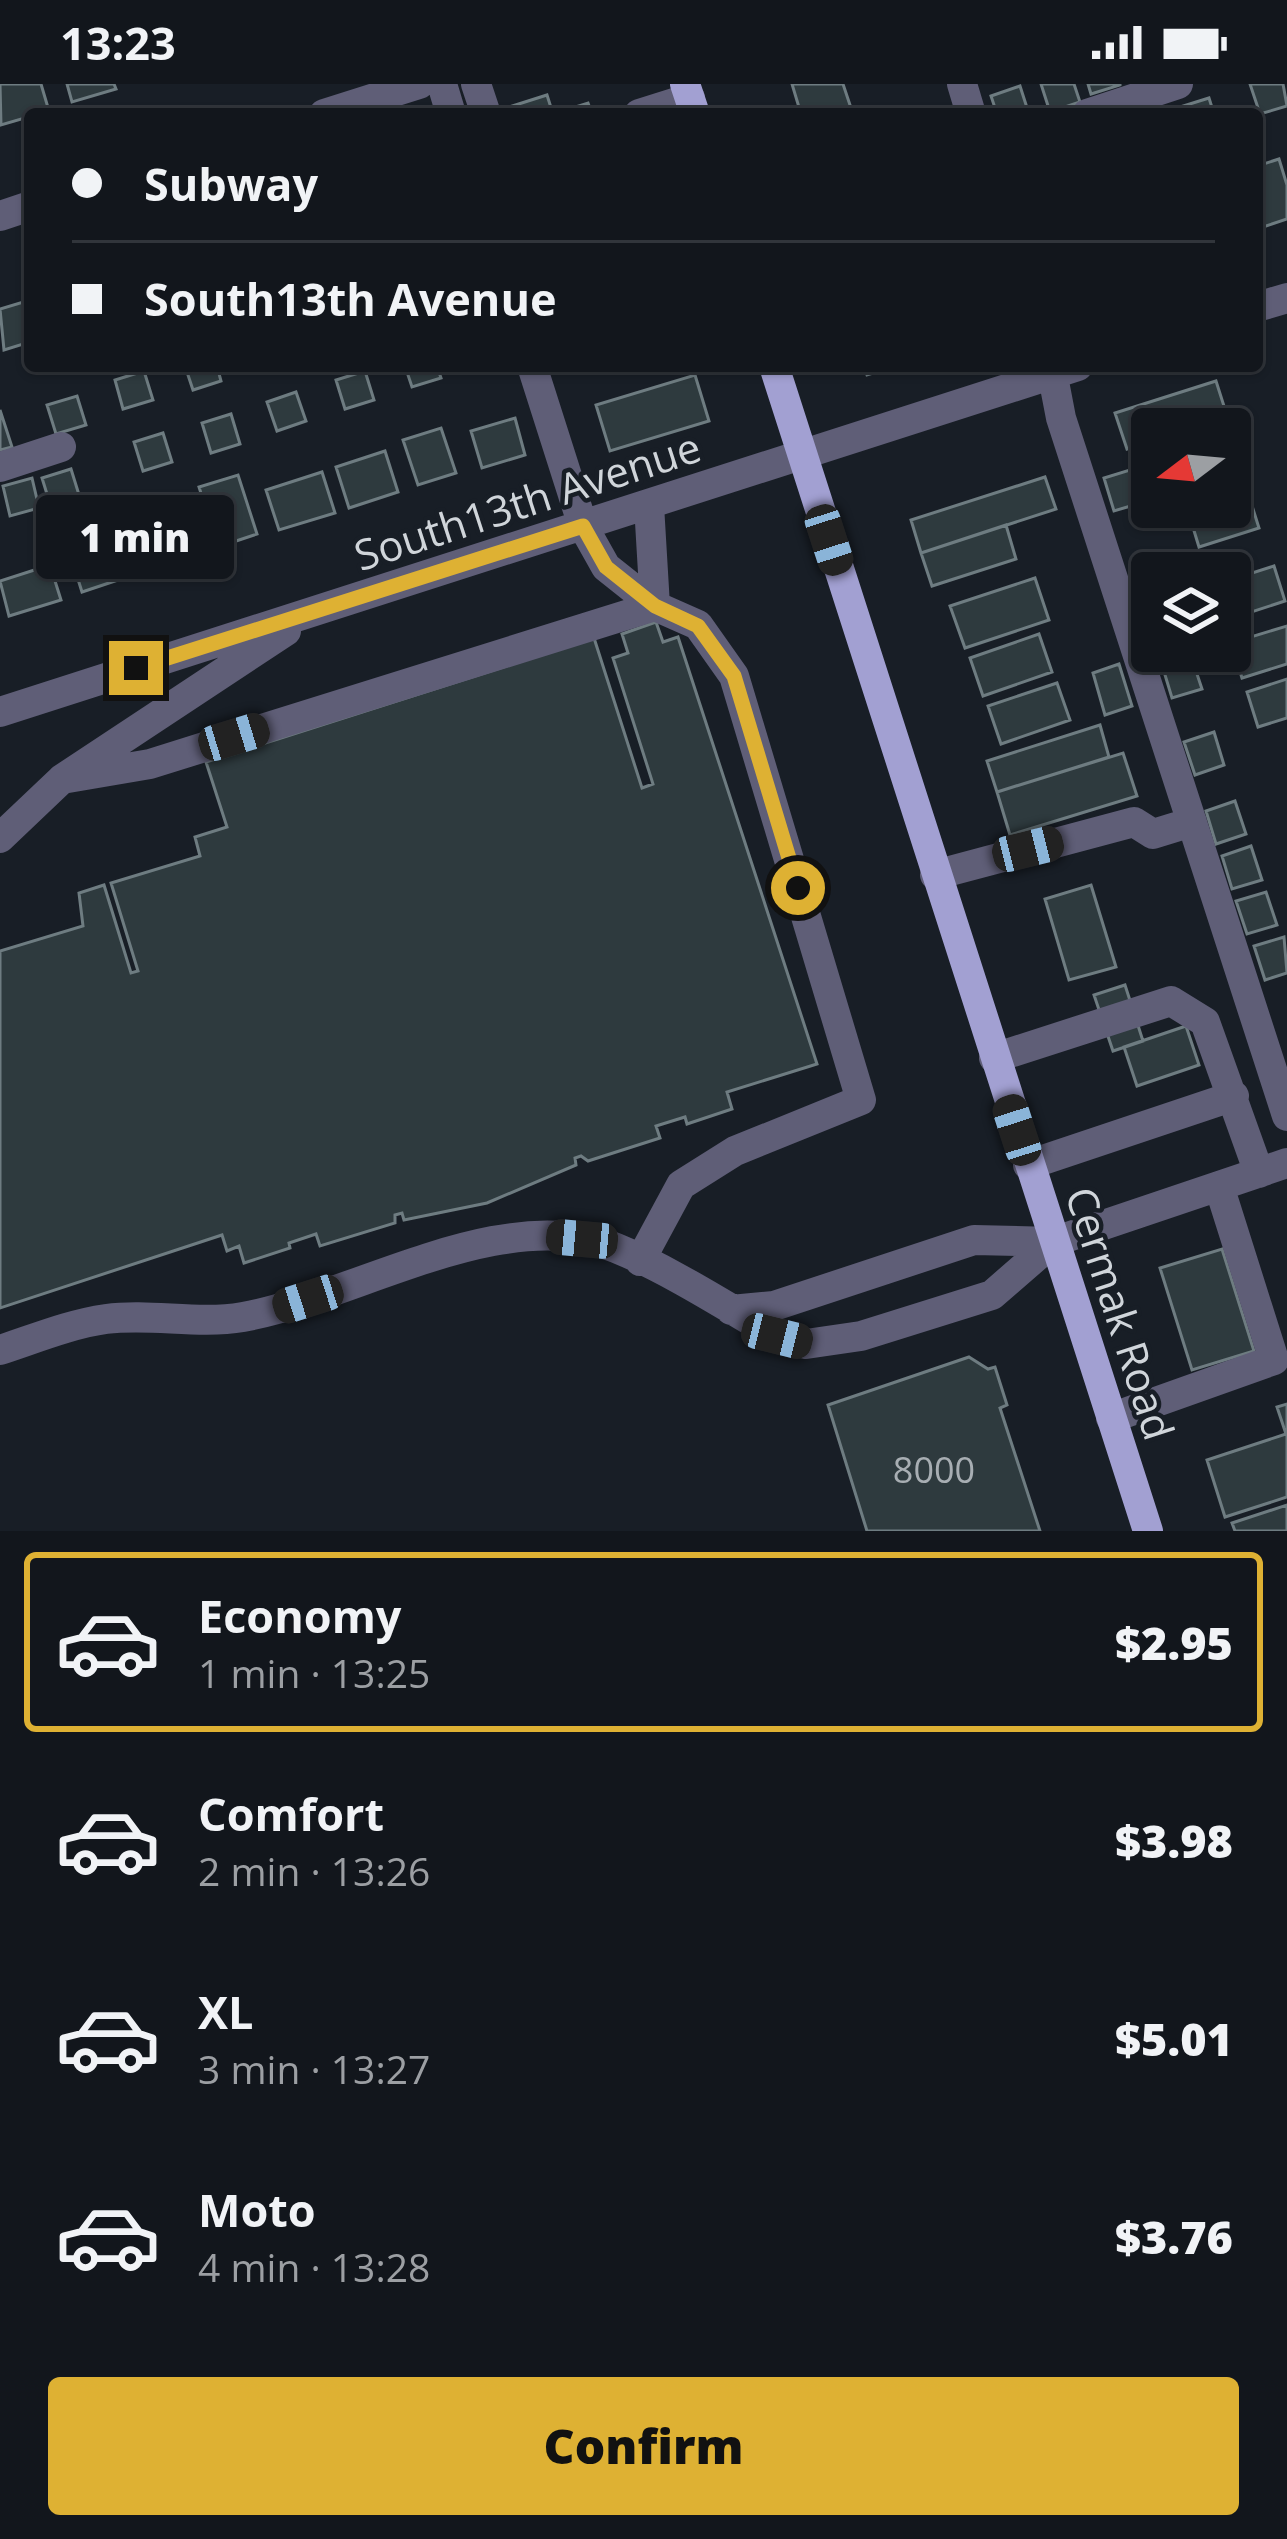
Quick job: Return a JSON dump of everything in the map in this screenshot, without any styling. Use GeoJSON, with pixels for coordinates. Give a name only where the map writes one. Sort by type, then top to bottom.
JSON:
{"type":"FeatureCollection","features":[{"type":"Feature","properties":{"kind":"main road","name":"Cermak Road"},"geometry":{"type":"LineString","coordinates":[[776,372],[1148,1531]]}},
{"type":"Feature","properties":{"kind":"street"},"geometry":{"type":"LineString","coordinates":[[343,108],[419,84]]}},
{"type":"Feature","properties":{"kind":"street"},"geometry":{"type":"LineString","coordinates":[[1105,108],[1178,84]]}},
{"type":"Feature","properties":{"kind":"street"},"geometry":{"type":"LineString","coordinates":[[659,108],[690,99]]}},
{"type":"Feature","properties":{"kind":"street"},"geometry":{"type":"LineString","coordinates":[[534,372],[583,526],[606,567],[655,606],[698,626],[734,676],[861,1100],[735,1151],[681,1185],[640,1261]]}},
{"type":"Feature","properties":{"kind":"street","name":"South13th Avenue"},"geometry":{"type":"LineString","coordinates":[[0,712],[802,457],[1052,372]]}},
{"type":"Feature","properties":{"kind":"street"},"geometry":{"type":"LineString","coordinates":[[1061,372],[1061,418],[1287,1116]]}},
{"type":"Feature","properties":{"kind":"street"},"geometry":{"type":"LineString","coordinates":[[0,467],[61,447]]}},
{"type":"Feature","properties":{"kind":"street"},"geometry":{"type":"LineString","coordinates":[[649,506],[655,606]]}},
{"type":"Feature","properties":{"kind":"street"},"geometry":{"type":"LineString","coordinates":[[62,779],[150,764],[655,606]]}},
{"type":"Feature","properties":{"kind":"street"},"geometry":{"type":"LineString","coordinates":[[0,838],[62,779],[317,610]]}},
{"type":"Feature","properties":{"kind":"street"},"geometry":{"type":"LineString","coordinates":[[935,875],[1134,822],[1153,834],[1192,822]]}},
{"type":"Feature","properties":{"kind":"street"},"geometry":{"type":"LineString","coordinates":[[731,1310],[774,1306],[974,1240],[1053,1242],[1280,1168],[1234,1096],[1204,1022],[1171,1001],[994,1058]]}},
{"type":"Feature","properties":{"kind":"street"},"geometry":{"type":"LineString","coordinates":[[1028,1165],[1234,1096]]}},
{"type":"Feature","properties":{"kind":"street"},"geometry":{"type":"LineString","coordinates":[[1111,1418],[1274,1360],[1219,1186]]}},
{"type":"Feature","properties":{"kind":"street"},"geometry":{"type":"LineString","coordinates":[[0,1350],[106,1319],[214,1321],[272,1311],[490,1240],[515,1237],[582,1239],[615,1248],[777,1336],[806,1344],[861,1336],[992,1295],[1053,1242]]}},
{"type":"Feature","properties":{"kind":"building"},"geometry":{"type":"Polygon","coordinates":[[[0,84],[41,84],[48,108],[24,108],[24,118],[1,125],[0,84]]]}},
{"type":"Feature","properties":{"kind":"building"},"geometry":{"type":"Polygon","coordinates":[[[67,84],[114,84],[116,89],[72,102],[67,84]]]}},
{"type":"Feature","properties":{"kind":"building"},"geometry":{"type":"Polygon","coordinates":[[[792,84],[843,84],[851,108],[799,108],[792,84]]]}},
{"type":"Feature","properties":{"kind":"building"},"geometry":{"type":"Polygon","coordinates":[[[1041,84],[1074,84],[1080,102],[1049,108],[1041,84]]]}},
{"type":"Feature","properties":{"kind":"building"},"geometry":{"type":"Polygon","coordinates":[[[1088,84],[1120,84],[1120,85],[1091,94],[1088,84]]]}},
{"type":"Feature","properties":{"kind":"building"},"geometry":{"type":"Polygon","coordinates":[[[1250,84],[1283,84],[1287,106],[1263,113],[1250,84]]]}},
{"type":"Feature","properties":{"kind":"building"},"geometry":{"type":"Polygon","coordinates":[[[1020,86],[1027,108],[995,108],[991,96],[1020,86]]]}},
{"type":"Feature","properties":{"kind":"building"},"geometry":{"type":"Polygon","coordinates":[[[547,95],[551,108],[506,108],[547,95]]]}},
{"type":"Feature","properties":{"kind":"building"},"geometry":{"type":"Polygon","coordinates":[[[1209,98],[1212,108],[1180,108],[1209,98]]]}},
{"type":"Feature","properties":{"kind":"building"},"geometry":{"type":"Polygon","coordinates":[[[1279,159],[1287,185],[1287,219],[1263,227],[1263,164],[1279,159]]]}},
{"type":"Feature","properties":{"kind":"building"},"geometry":{"type":"Polygon","coordinates":[[[24,302],[24,344],[4,350],[0,309],[24,302]]]}},
{"type":"Feature","properties":{"kind":"building"},"geometry":{"type":"Polygon","coordinates":[[[144,372],[153,400],[123,409],[115,380],[144,372]]]}},
{"type":"Feature","properties":{"kind":"building"},"geometry":{"type":"Polygon","coordinates":[[[187,372],[219,372],[221,381],[193,390],[187,372]]]}},
{"type":"Feature","properties":{"kind":"building"},"geometry":{"type":"Polygon","coordinates":[[[365,372],[374,400],[345,409],[336,380],[365,372]]]}},
{"type":"Feature","properties":{"kind":"building"},"geometry":{"type":"Polygon","coordinates":[[[407,372],[439,372],[441,378],[412,387],[407,372]]]}},
{"type":"Feature","properties":{"kind":"building"},"geometry":{"type":"Polygon","coordinates":[[[695,375],[709,421],[610,451],[596,405],[695,375]]]}},
{"type":"Feature","properties":{"kind":"building"},"geometry":{"type":"Polygon","coordinates":[[[1216,381],[1225,408],[1131,408],[1131,448],[1127,449],[1115,413],[1216,381]]]}},
{"type":"Feature","properties":{"kind":"building"},"geometry":{"type":"Polygon","coordinates":[[[296,392],[306,421],[277,431],[267,402],[296,392]]]}},
{"type":"Feature","properties":{"kind":"building"},"geometry":{"type":"Polygon","coordinates":[[[77,396],[86,425],[56,434],[47,405],[77,396]]]}},
{"type":"Feature","properties":{"kind":"building"},"geometry":{"type":"Polygon","coordinates":[[[0,410],[12,447],[0,450],[0,410]]]}},
{"type":"Feature","properties":{"kind":"building"},"geometry":{"type":"Polygon","coordinates":[[[231,414],[240,444],[211,453],[202,423],[231,414]]]}},
{"type":"Feature","properties":{"kind":"building"},"geometry":{"type":"Polygon","coordinates":[[[515,418],[525,455],[482,468],[471,431],[515,418]]]}},
{"type":"Feature","properties":{"kind":"building"},"geometry":{"type":"Polygon","coordinates":[[[441,428],[456,473],[418,485],[403,440],[441,428]]]}},
{"type":"Feature","properties":{"kind":"building"},"geometry":{"type":"Polygon","coordinates":[[[163,433],[172,462],[143,471],[134,442],[163,433]]]}},
{"type":"Feature","properties":{"kind":"building"},"geometry":{"type":"Polygon","coordinates":[[[385,451],[398,492],[349,508],[336,467],[385,451]]]}},
{"type":"Feature","properties":{"kind":"building"},"geometry":{"type":"Polygon","coordinates":[[[71,469],[80,498],[51,507],[42,478],[71,469]]]}},
{"type":"Feature","properties":{"kind":"building"},"geometry":{"type":"Polygon","coordinates":[[[1131,470],[1131,506],[1114,511],[1104,478],[1131,470]]]}},
{"type":"Feature","properties":{"kind":"building"},"geometry":{"type":"Polygon","coordinates":[[[322,472],[335,513],[279,530],[266,490],[322,472]]]}},
{"type":"Feature","properties":{"kind":"building"},"geometry":{"type":"Polygon","coordinates":[[[238,475],[257,534],[218,547],[199,487],[238,475]]]}},
{"type":"Feature","properties":{"kind":"building"},"geometry":{"type":"Polygon","coordinates":[[[1045,477],[1056,509],[921,553],[911,520],[1045,477]]]}},
{"type":"Feature","properties":{"kind":"building"},"geometry":{"type":"Polygon","coordinates":[[[32,478],[39,508],[10,516],[3,486],[32,478]]]}},
{"type":"Feature","properties":{"kind":"building"},"geometry":{"type":"Polygon","coordinates":[[[1251,503],[1259,528],[1199,547],[1193,528],[1251,528],[1251,503]]]}},
{"type":"Feature","properties":{"kind":"building"},"geometry":{"type":"Polygon","coordinates":[[[182,519],[193,556],[150,569],[139,532],[182,519]]]}},
{"type":"Feature","properties":{"kind":"building"},"geometry":{"type":"Polygon","coordinates":[[[1006,525],[1016,559],[932,586],[921,553],[1006,525]]]}},
{"type":"Feature","properties":{"kind":"building"},"geometry":{"type":"Polygon","coordinates":[[[122,541],[133,575],[82,592],[71,557],[122,541]]]}},
{"type":"Feature","properties":{"kind":"building"},"geometry":{"type":"Polygon","coordinates":[[[50,565],[61,600],[9,616],[0,581],[50,565]]]}},
{"type":"Feature","properties":{"kind":"building"},"geometry":{"type":"Polygon","coordinates":[[[1274,566],[1285,601],[1251,612],[1251,573],[1274,566]]]}},
{"type":"Feature","properties":{"kind":"building"},"geometry":{"type":"Polygon","coordinates":[[[1035,578],[1049,620],[965,648],[950,606],[1035,578]]]}},
{"type":"Feature","properties":{"kind":"building"},"geometry":{"type":"Polygon","coordinates":[[[656,622],[663,642],[678,637],[817,1064],[727,1092],[732,1109],[687,1124],[685,1117],[656,1126],[660,1138],[588,1161],[575,1158],[576,1165],[487,1203],[404,1220],[402,1213],[395,1215],[395,1223],[320,1246],[316,1234],[244,1263],[239,1246],[227,1251],[222,1235],[0,1308],[0,951],[83,926],[79,893],[104,885],[131,973],[138,971],[111,883],[200,856],[195,837],[227,827],[206,762],[594,638],[642,788],[653,784],[613,658],[628,653],[622,634],[656,622]]]}},
{"type":"Feature","properties":{"kind":"building"},"geometry":{"type":"Polygon","coordinates":[[[1287,626],[1287,664],[1242,678],[1240,672],[1251,672],[1251,637],[1287,626]]]}},
{"type":"Feature","properties":{"kind":"building"},"geometry":{"type":"Polygon","coordinates":[[[1039,634],[1052,672],[983,696],[970,658],[1039,634]]]}},
{"type":"Feature","properties":{"kind":"building"},"geometry":{"type":"Polygon","coordinates":[[[1119,664],[1132,706],[1105,715],[1093,673],[1119,664]]]}},
{"type":"Feature","properties":{"kind":"building"},"geometry":{"type":"Polygon","coordinates":[[[1164,672],[1196,672],[1202,689],[1172,698],[1164,672]]]}},
{"type":"Feature","properties":{"kind":"building"},"geometry":{"type":"Polygon","coordinates":[[[1287,679],[1287,718],[1258,727],[1247,692],[1287,679]]]}},
{"type":"Feature","properties":{"kind":"building"},"geometry":{"type":"Polygon","coordinates":[[[1057,683],[1070,720],[1001,744],[988,706],[1057,683]]]}},
{"type":"Feature","properties":{"kind":"building"},"geometry":{"type":"Polygon","coordinates":[[[1100,725],[1109,757],[997,792],[987,761],[1100,725]]]}},
{"type":"Feature","properties":{"kind":"building"},"geometry":{"type":"Polygon","coordinates":[[[1214,732],[1224,765],[1195,775],[1184,742],[1214,732]]]}},
{"type":"Feature","properties":{"kind":"building"},"geometry":{"type":"Polygon","coordinates":[[[1123,753],[1137,796],[1010,835],[997,792],[1123,753]]]}},
{"type":"Feature","properties":{"kind":"building"},"geometry":{"type":"Polygon","coordinates":[[[1235,801],[1246,834],[1216,844],[1206,811],[1235,801]]]}},
{"type":"Feature","properties":{"kind":"building"},"geometry":{"type":"Polygon","coordinates":[[[1251,846],[1262,880],[1232,889],[1222,856],[1251,846]]]}},
{"type":"Feature","properties":{"kind":"building"},"geometry":{"type":"Polygon","coordinates":[[[1091,885],[1116,967],[1069,980],[1045,899],[1091,885]]]}},
{"type":"Feature","properties":{"kind":"building"},"geometry":{"type":"Polygon","coordinates":[[[1266,892],[1277,925],[1247,934],[1236,901],[1266,892]]]}},
{"type":"Feature","properties":{"kind":"building"},"geometry":{"type":"Polygon","coordinates":[[[1284,937],[1287,973],[1265,980],[1254,946],[1284,937]]]}},
{"type":"Feature","properties":{"kind":"building"},"geometry":{"type":"Polygon","coordinates":[[[1125,985],[1143,1041],[1113,1051],[1094,995],[1125,985]]]}},
{"type":"Feature","properties":{"kind":"building"},"geometry":{"type":"Polygon","coordinates":[[[1186,1026],[1199,1065],[1137,1086],[1124,1047],[1186,1026]]]}},
{"type":"Feature","properties":{"kind":"building"},"geometry":{"type":"Polygon","coordinates":[[[1222,1249],[1254,1351],[1192,1370],[1160,1268],[1222,1249]]]}},
{"type":"Feature","properties":{"kind":"building"},"geometry":{"type":"Polygon","coordinates":[[[969,1357],[988,1369],[995,1367],[1007,1405],[1000,1408],[1040,1531],[867,1531],[828,1405],[969,1357]]]}},
{"type":"Feature","properties":{"kind":"building"},"geometry":{"type":"Polygon","coordinates":[[[1287,1404],[1287,1497],[1225,1517],[1207,1460],[1286,1434],[1277,1407],[1287,1404]]]}},
{"type":"Feature","properties":{"kind":"building"},"geometry":{"type":"Polygon","coordinates":[[[1287,1505],[1287,1531],[1235,1531],[1232,1523],[1287,1505]]]}},
{"type":"Feature","properties":{"kind":"route"},"geometry":{"type":"LineString","coordinates":[[136,668],[583,526],[606,567],[655,606],[698,626],[734,676],[798,888]]}}]}
